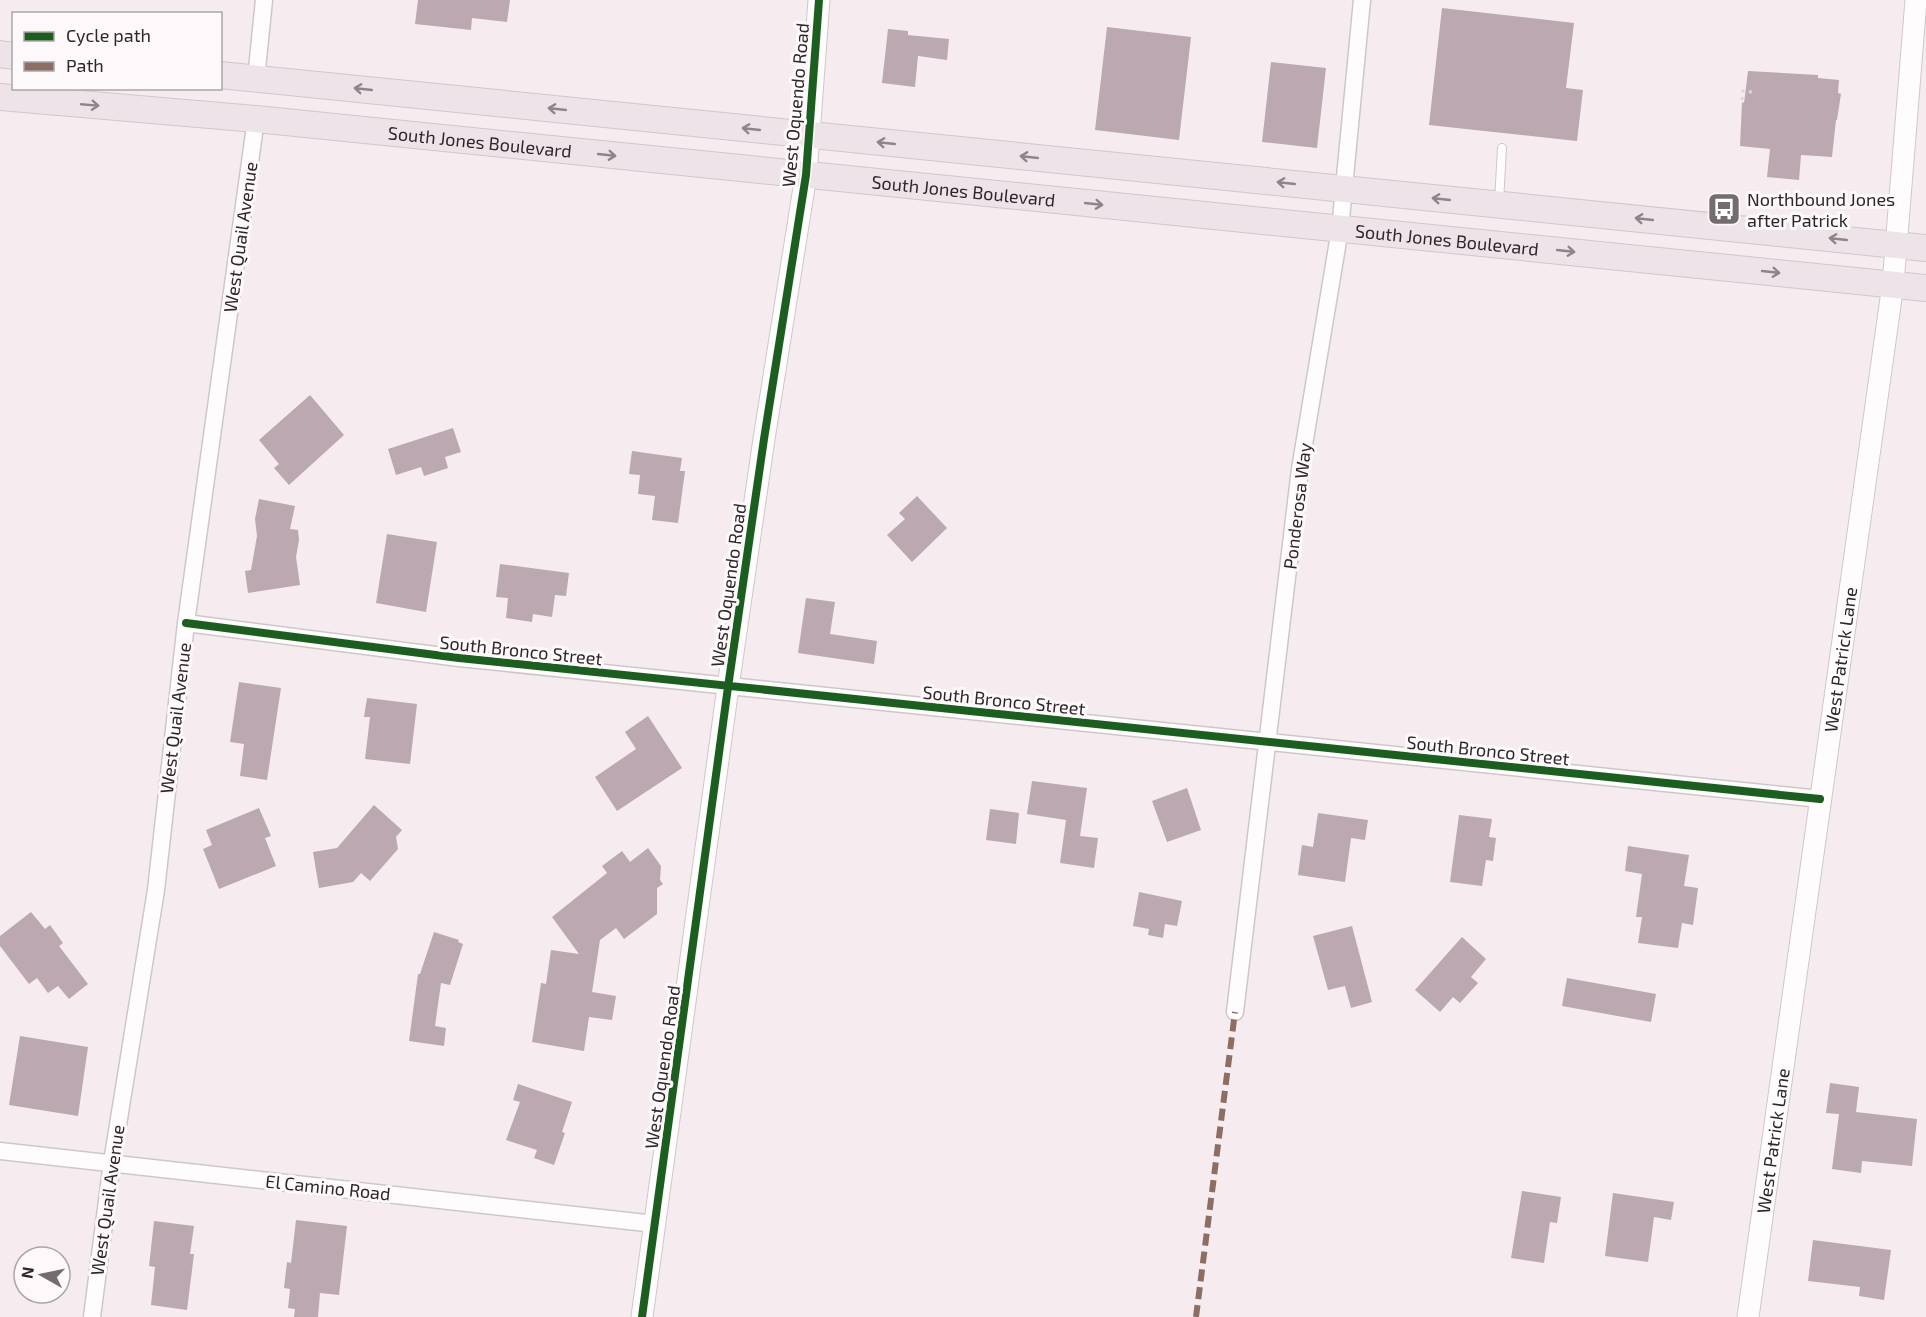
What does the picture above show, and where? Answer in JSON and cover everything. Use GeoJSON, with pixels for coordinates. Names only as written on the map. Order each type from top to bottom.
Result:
{"type":"FeatureCollection","features":[{"type":"Feature","properties":{"kind":"main road"},"geometry":{"type":"LineString","coordinates":[[222,75],[1926,248]]}},
{"type":"Feature","properties":{"kind":"main road","name":"South Jones Boulevard"},"geometry":{"type":"LineString","coordinates":[[0,97],[256,119],[1926,288]]}},
{"type":"Feature","properties":{"kind":"street"},"geometry":{"type":"LineString","coordinates":[[256,79],[264,0]]}},
{"type":"Feature","properties":{"kind":"street","name":"West Oquendo Road"},"geometry":{"type":"LineString","coordinates":[[642,1317],[728,687],[806,175],[819,0]]}},
{"type":"Feature","properties":{"kind":"street","name":"Ponderosa Way"},"geometry":{"type":"LineString","coordinates":[[1235,1012],[1300,470],[1340,228],[1362,0]]}},
{"type":"Feature","properties":{"kind":"street","name":"West Patrick Lane"},"geometry":{"type":"LineString","coordinates":[[1748,1317],[1893,284],[1916,0]]}},
{"type":"Feature","properties":{"kind":"street","name":"West Quail Avenue"},"geometry":{"type":"LineString","coordinates":[[92,1317],[111,1162],[156,890],[186,623],[256,119]]}},
{"type":"Feature","properties":{"kind":"street","name":"South Bronco Street"},"geometry":{"type":"LineString","coordinates":[[186,623],[459,658],[728,687],[1820,799]]}},
{"type":"Feature","properties":{"kind":"street","name":"El Camino Road"},"geometry":{"type":"LineString","coordinates":[[0,1150],[655,1224]]}},
{"type":"Feature","properties":{"kind":"lane"},"geometry":{"type":"LineString","coordinates":[[1499,205],[1503,148]]}},
{"type":"Feature","properties":{"kind":"path"},"geometry":{"type":"LineString","coordinates":[[1742,100],[1743,91],[1752,92]]}},
{"type":"Feature","properties":{"kind":"building"},"geometry":{"type":"Polygon","coordinates":[[[418,0],[510,0],[507,22],[472,18],[471,30],[415,24],[418,0]]]}},
{"type":"Feature","properties":{"kind":"building"},"geometry":{"type":"Polygon","coordinates":[[[1442,8],[1574,23],[1566,88],[1583,90],[1577,141],[1429,125],[1442,8]]]}},
{"type":"Feature","properties":{"kind":"building"},"geometry":{"type":"Polygon","coordinates":[[[1107,27],[1191,37],[1179,140],[1095,130],[1107,27]]]}},
{"type":"Feature","properties":{"kind":"building"},"geometry":{"type":"Polygon","coordinates":[[[888,29],[908,31],[908,35],[949,39],[947,60],[918,56],[915,87],[882,83],[888,29]]]}},
{"type":"Feature","properties":{"kind":"building"},"geometry":{"type":"Polygon","coordinates":[[[1271,62],[1326,68],[1317,148],[1262,142],[1271,62]]]}},
{"type":"Feature","properties":{"kind":"building"},"geometry":{"type":"Polygon","coordinates":[[[1748,71],[1818,75],[1818,78],[1839,80],[1838,93],[1841,94],[1832,157],[1801,155],[1799,180],[1767,177],[1770,149],[1740,146],[1742,102],[1744,103],[1748,71]]]}},
{"type":"Feature","properties":{"kind":"building"},"geometry":{"type":"Polygon","coordinates":[[[310,395],[344,435],[289,485],[274,468],[279,464],[259,440],[310,395]]]}},
{"type":"Feature","properties":{"kind":"building"},"geometry":{"type":"Polygon","coordinates":[[[453,428],[461,452],[445,457],[448,468],[424,476],[421,467],[396,475],[388,449],[453,428]]]}},
{"type":"Feature","properties":{"kind":"building"},"geometry":{"type":"Polygon","coordinates":[[[632,451],[682,458],[680,471],[685,471],[678,523],[652,520],[655,496],[638,494],[640,475],[629,474],[632,451]]]}},
{"type":"Feature","properties":{"kind":"building"},"geometry":{"type":"Polygon","coordinates":[[[917,496],[947,528],[912,562],[887,535],[905,519],[899,513],[917,496]]]}},
{"type":"Feature","properties":{"kind":"building"},"geometry":{"type":"Polygon","coordinates":[[[259,499],[295,506],[290,529],[298,530],[296,557],[300,585],[248,593],[245,571],[251,570],[257,536],[255,519],[259,499]]]}},
{"type":"Feature","properties":{"kind":"building"},"geometry":{"type":"Polygon","coordinates":[[[387,534],[437,542],[426,612],[376,603],[387,534]]]}},
{"type":"Feature","properties":{"kind":"building"},"geometry":{"type":"Polygon","coordinates":[[[500,564],[569,573],[566,596],[555,595],[552,617],[533,614],[532,622],[506,618],[508,598],[496,597],[500,564]]]}},
{"type":"Feature","properties":{"kind":"building"},"geometry":{"type":"Polygon","coordinates":[[[806,598],[835,602],[830,634],[877,641],[874,664],[798,653],[806,598]]]}},
{"type":"Feature","properties":{"kind":"building"},"geometry":{"type":"Polygon","coordinates":[[[239,682],[281,688],[267,780],[240,776],[244,744],[230,742],[239,682]]]}},
{"type":"Feature","properties":{"kind":"building"},"geometry":{"type":"Polygon","coordinates":[[[367,698],[417,704],[410,764],[365,759],[370,717],[364,717],[367,698]]]}},
{"type":"Feature","properties":{"kind":"building"},"geometry":{"type":"Polygon","coordinates":[[[648,716],[682,768],[617,811],[595,777],[636,749],[625,732],[648,716]]]}},
{"type":"Feature","properties":{"kind":"building"},"geometry":{"type":"Polygon","coordinates":[[[1032,781],[1087,788],[1080,836],[1098,838],[1094,868],[1060,863],[1066,820],[1027,814],[1032,781]]]}},
{"type":"Feature","properties":{"kind":"building"},"geometry":{"type":"Polygon","coordinates":[[[1187,788],[1201,830],[1167,842],[1152,801],[1187,788]]]}},
{"type":"Feature","properties":{"kind":"building"},"geometry":{"type":"Polygon","coordinates":[[[374,805],[402,830],[396,837],[398,849],[370,881],[361,873],[353,882],[319,888],[313,852],[337,848],[374,805]]]}},
{"type":"Feature","properties":{"kind":"building"},"geometry":{"type":"Polygon","coordinates":[[[259,808],[271,836],[265,838],[276,866],[219,889],[203,849],[212,845],[206,830],[259,808]]]}},
{"type":"Feature","properties":{"kind":"building"},"geometry":{"type":"Polygon","coordinates":[[[990,809],[1019,813],[1016,844],[986,840],[990,809]]]}},
{"type":"Feature","properties":{"kind":"building"},"geometry":{"type":"Polygon","coordinates":[[[1318,813],[1368,820],[1365,840],[1351,838],[1345,882],[1298,875],[1302,845],[1313,847],[1318,813]]]}},
{"type":"Feature","properties":{"kind":"building"},"geometry":{"type":"Polygon","coordinates":[[[1459,815],[1492,819],[1489,837],[1496,838],[1493,861],[1486,860],[1482,886],[1450,882],[1459,815]]]}},
{"type":"Feature","properties":{"kind":"building"},"geometry":{"type":"Polygon","coordinates":[[[1628,846],[1689,855],[1684,886],[1698,888],[1693,925],[1682,923],[1678,948],[1638,943],[1642,917],[1636,917],[1642,874],[1625,871],[1628,846]]]}},
{"type":"Feature","properties":{"kind":"building"},"geometry":{"type":"Polygon","coordinates":[[[648,848],[661,866],[660,880],[663,884],[657,888],[657,914],[624,939],[616,928],[600,940],[592,992],[616,996],[612,1020],[589,1017],[584,1051],[532,1042],[541,983],[546,984],[551,950],[579,954],[552,917],[607,873],[602,866],[622,851],[630,862],[648,848]]]}},
{"type":"Feature","properties":{"kind":"building"},"geometry":{"type":"Polygon","coordinates":[[[1139,892],[1182,901],[1177,926],[1165,924],[1163,938],[1148,935],[1149,929],[1133,926],[1139,892]]]}},
{"type":"Feature","properties":{"kind":"building"},"geometry":{"type":"Polygon","coordinates":[[[31,912],[45,929],[50,925],[63,943],[59,946],[88,984],[69,999],[58,986],[48,993],[37,978],[29,984],[0,946],[0,936],[31,912]]]}},
{"type":"Feature","properties":{"kind":"building"},"geometry":{"type":"Polygon","coordinates":[[[1352,926],[1372,1002],[1351,1008],[1345,986],[1328,990],[1313,936],[1352,926]]]}},
{"type":"Feature","properties":{"kind":"building"},"geometry":{"type":"Polygon","coordinates":[[[434,932],[459,940],[458,942],[463,944],[450,985],[441,983],[435,1026],[446,1028],[444,1046],[409,1041],[418,974],[420,974],[434,932]]]}},
{"type":"Feature","properties":{"kind":"building"},"geometry":{"type":"Polygon","coordinates":[[[1462,937],[1486,959],[1471,977],[1478,983],[1460,1003],[1453,997],[1440,1012],[1415,990],[1462,937]]]}},
{"type":"Feature","properties":{"kind":"building"},"geometry":{"type":"Polygon","coordinates":[[[1567,978],[1656,994],[1651,1022],[1562,1006],[1567,978]]]}},
{"type":"Feature","properties":{"kind":"building"},"geometry":{"type":"Polygon","coordinates":[[[20,1036],[88,1047],[78,1116],[9,1105],[20,1036]]]}},
{"type":"Feature","properties":{"kind":"building"},"geometry":{"type":"Polygon","coordinates":[[[1830,1083],[1859,1087],[1856,1112],[1917,1119],[1912,1166],[1862,1161],[1861,1173],[1832,1169],[1839,1114],[1826,1113],[1830,1083]]]}},
{"type":"Feature","properties":{"kind":"building"},"geometry":{"type":"Polygon","coordinates":[[[518,1084],[572,1102],[554,1165],[534,1158],[537,1150],[506,1140],[520,1102],[513,1100],[518,1084]]]}},
{"type":"Feature","properties":{"kind":"building"},"geometry":{"type":"Polygon","coordinates":[[[1522,1191],[1561,1197],[1557,1223],[1550,1222],[1544,1263],[1511,1258],[1522,1191]]]}},
{"type":"Feature","properties":{"kind":"building"},"geometry":{"type":"Polygon","coordinates":[[[1613,1193],[1674,1202],[1671,1220],[1654,1217],[1648,1262],[1605,1256],[1613,1193]]]}},
{"type":"Feature","properties":{"kind":"building"},"geometry":{"type":"Polygon","coordinates":[[[296,1220],[347,1226],[339,1295],[320,1293],[318,1317],[294,1317],[295,1309],[288,1308],[290,1289],[284,1288],[287,1262],[291,1263],[296,1220]]]}},
{"type":"Feature","properties":{"kind":"building"},"geometry":{"type":"Polygon","coordinates":[[[154,1221],[194,1226],[190,1254],[194,1254],[187,1310],[151,1305],[155,1267],[149,1266],[154,1221]]]}},
{"type":"Feature","properties":{"kind":"building"},"geometry":{"type":"Polygon","coordinates":[[[1813,1240],[1891,1250],[1884,1300],[1859,1296],[1860,1287],[1808,1281],[1813,1240]]]}},
{"type":"Feature","properties":{"kind":"marked path"},"geometry":{"type":"LineString","coordinates":[[1196,1317],[1235,1012]]}},
{"type":"Feature","properties":{"kind":"cycle path"},"geometry":{"type":"LineString","coordinates":[[642,1317],[728,687],[806,175],[819,0]]}},
{"type":"Feature","properties":{"kind":"cycle path"},"geometry":{"type":"LineString","coordinates":[[186,623],[459,658],[1820,799]]}},
{"type":"Feature","properties":{"kind":"place","name":"Northbound Jones after Patrick"},"geometry":{"type":"Point","coordinates":[1724,209]}}]}
